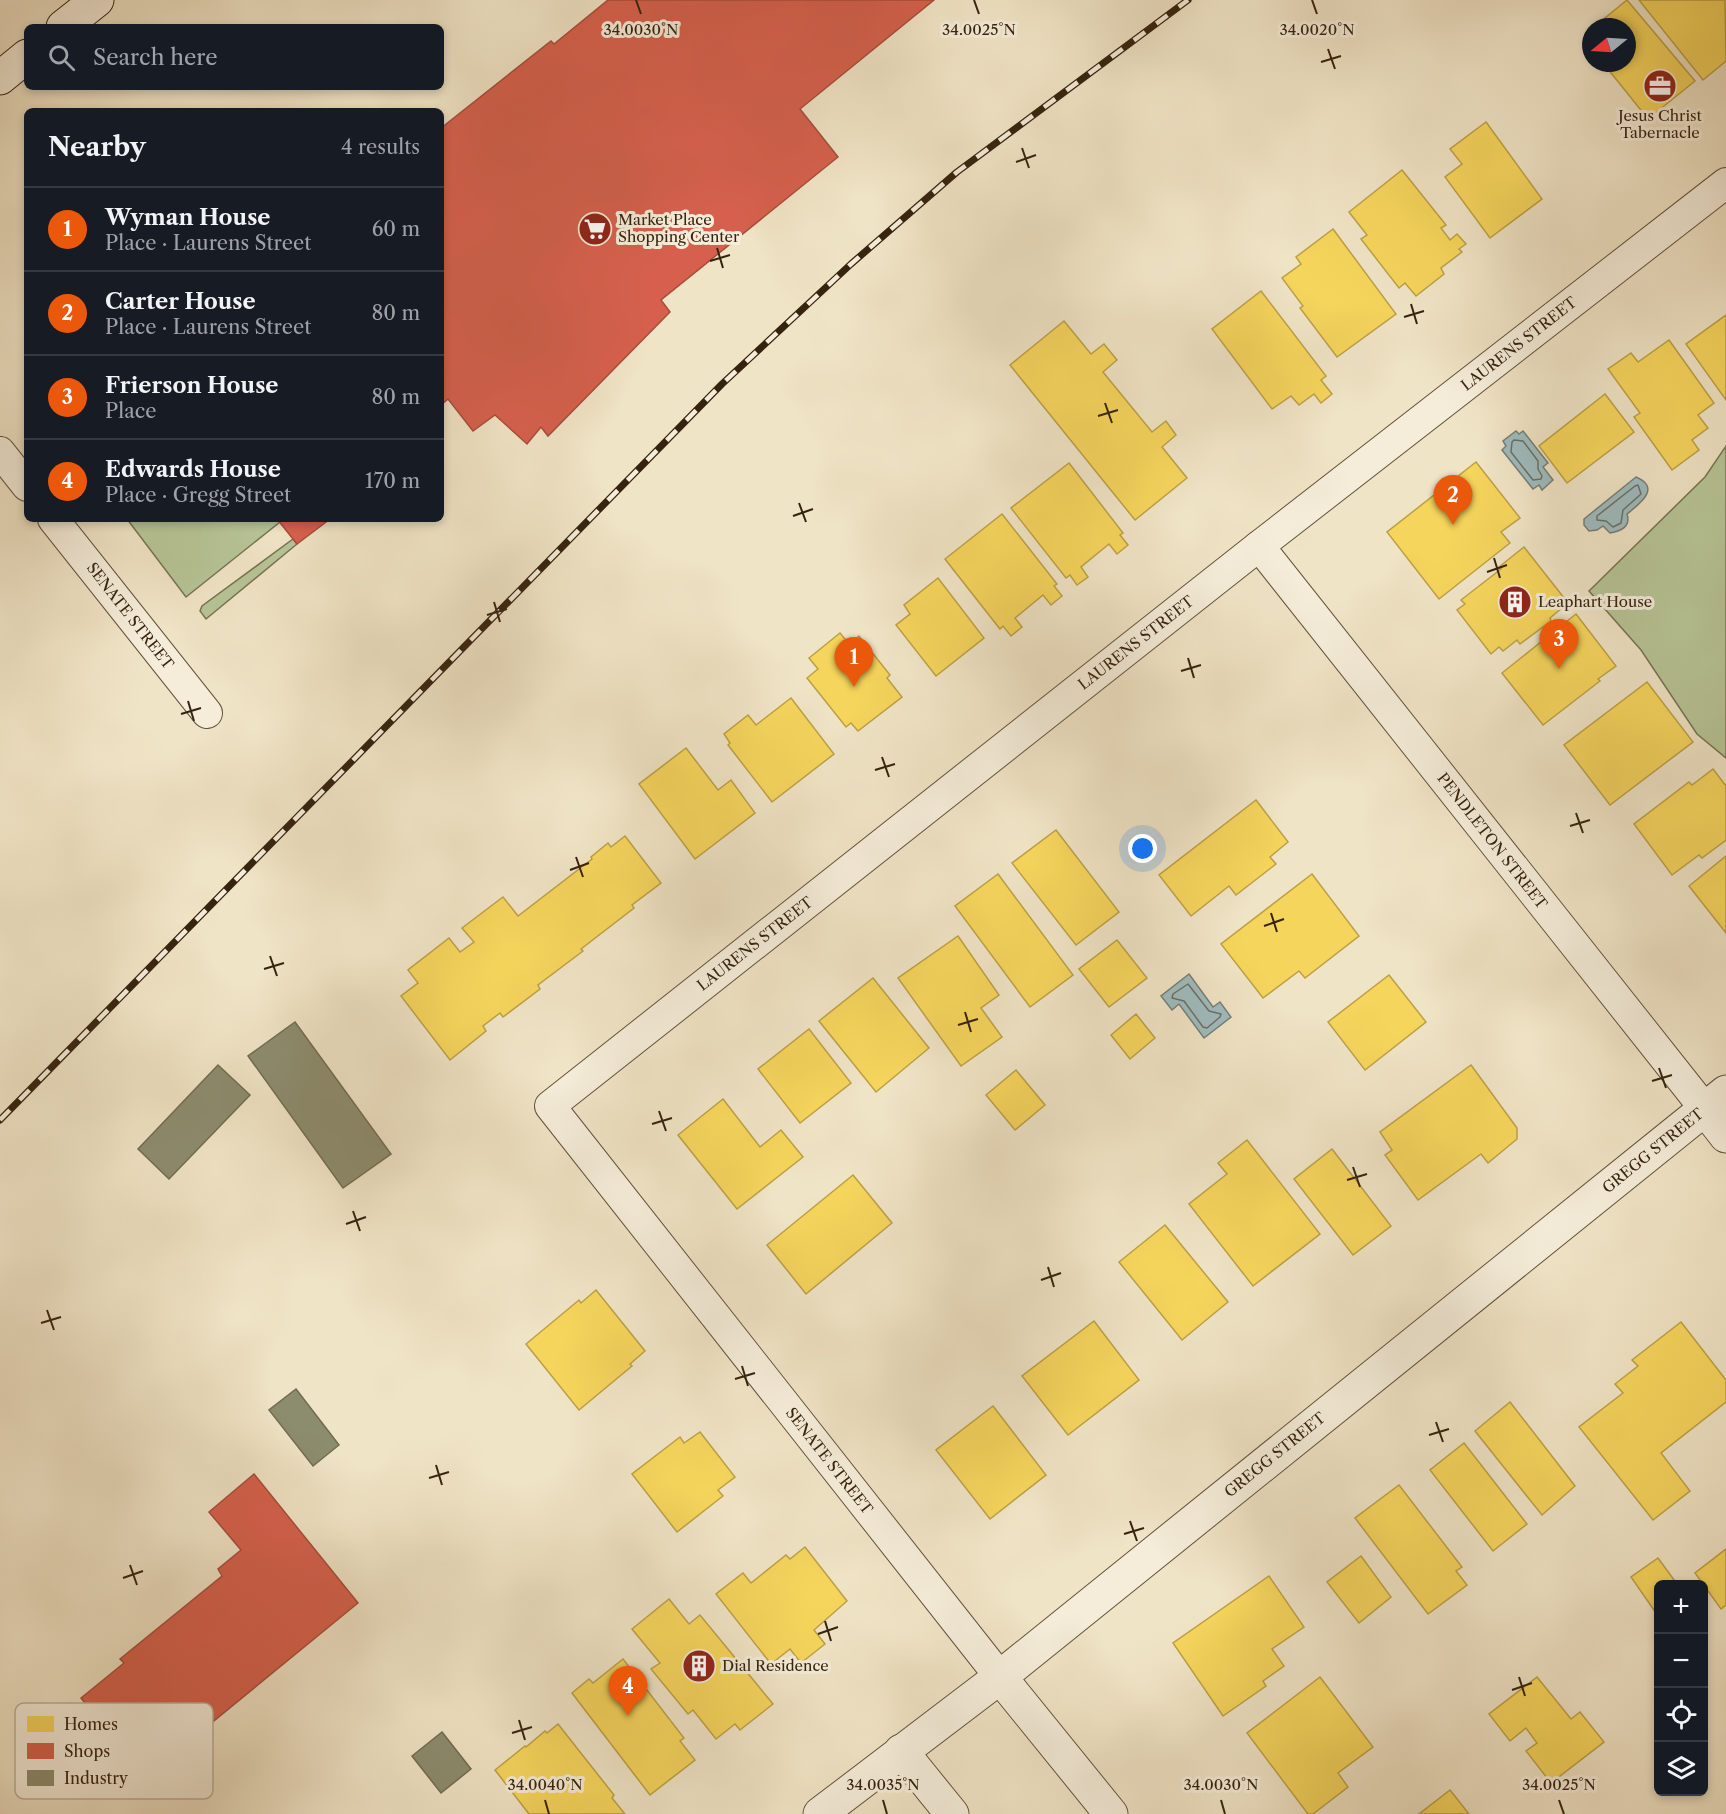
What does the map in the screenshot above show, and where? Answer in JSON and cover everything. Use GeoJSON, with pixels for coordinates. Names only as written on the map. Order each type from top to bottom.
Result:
{"type":"FeatureCollection","features":[{"type":"Feature","properties":{"kind":"street"},"geometry":{"type":"LineString","coordinates":[[67,24],[97,0]]}},
{"type":"Feature","properties":{"kind":"street"},"geometry":{"type":"LineString","coordinates":[[0,78],[24,58]]}},
{"type":"Feature","properties":{"kind":"street","name":"LAURENS STREET"},"geometry":{"type":"LineString","coordinates":[[550,1106],[1259,546],[1726,183]]}},
{"type":"Feature","properties":{"kind":"street"},"geometry":{"type":"LineString","coordinates":[[0,452],[24,482]]}},
{"type":"Feature","properties":{"kind":"street","name":"SENATE STREET"},"geometry":{"type":"LineString","coordinates":[[55,522],[207,713]]}},
{"type":"Feature","properties":{"kind":"street","name":"PENDLETON STREET"},"geometry":{"type":"LineString","coordinates":[[1259,546],[1715,1101],[1726,1136]]}},
{"type":"Feature","properties":{"kind":"street","name":"GREGG STREET"},"geometry":{"type":"LineString","coordinates":[[820,1814],[1000,1677],[1715,1101]]}},
{"type":"Feature","properties":{"kind":"street","name":"SENATE STREET"},"geometry":{"type":"LineString","coordinates":[[550,1106],[1000,1677],[1111,1814]]}},
{"type":"Feature","properties":{"kind":"street"},"geometry":{"type":"LineString","coordinates":[[901,1751],[952,1814]]}},
{"type":"Feature","properties":{"kind":"green space"},"geometry":{"type":"Polygon","coordinates":[[[1726,446],[1726,758],[1697,734],[1641,650],[1589,591],[1705,477],[1726,446]]]}},
{"type":"Feature","properties":{"kind":"green space"},"geometry":{"type":"Polygon","coordinates":[[[129,522],[280,522],[186,597],[129,522]]]}},
{"type":"Feature","properties":{"kind":"green space"},"geometry":{"type":"Polygon","coordinates":[[[293,539],[297,544],[206,619],[200,611],[202,606],[293,539]]]}},
{"type":"Feature","properties":{"kind":"water"},"geometry":{"type":"Polygon","coordinates":[[[1516,431],[1519,434],[1523,431],[1548,463],[1543,467],[1553,480],[1542,490],[1539,485],[1533,489],[1502,450],[1506,446],[1503,441],[1516,431]]]}},
{"type":"Feature","properties":{"kind":"water"},"geometry":{"type":"Polygon","coordinates":[[[1636,477],[1644,481],[1648,491],[1642,501],[1627,514],[1626,525],[1621,530],[1610,533],[1603,526],[1589,531],[1584,525],[1584,519],[1636,477]]]}},
{"type":"Feature","properties":{"kind":"water"},"geometry":{"type":"Polygon","coordinates":[[[1189,974],[1213,1007],[1220,1002],[1231,1017],[1204,1038],[1179,1004],[1172,1010],[1161,996],[1189,974]]]}},
{"type":"Feature","properties":{"kind":"building: Homes"},"geometry":{"type":"Polygon","coordinates":[[[1627,0],[1695,81],[1648,119],[1610,72],[1636,72],[1636,18],[1605,18],[1627,0]]]}},
{"type":"Feature","properties":{"kind":"building: Homes"},"geometry":{"type":"Polygon","coordinates":[[[1639,0],[1725,0],[1726,61],[1703,80],[1639,0]]]}},
{"type":"Feature","properties":{"kind":"building: Homes"},"geometry":{"type":"Polygon","coordinates":[[[1486,122],[1542,199],[1490,238],[1445,177],[1462,164],[1450,149],[1486,122]]]}},
{"type":"Feature","properties":{"kind":"building: Homes"},"geometry":{"type":"Polygon","coordinates":[[[1402,170],[1446,225],[1441,228],[1450,240],[1457,234],[1466,244],[1459,249],[1462,252],[1441,268],[1444,274],[1416,296],[1405,283],[1399,288],[1361,239],[1367,235],[1349,212],[1402,170]]]}},
{"type":"Feature","properties":{"kind":"building: Homes"},"geometry":{"type":"Polygon","coordinates":[[[1333,229],[1396,314],[1337,357],[1300,308],[1303,306],[1282,278],[1301,264],[1296,257],[1333,229]]]}},
{"type":"Feature","properties":{"kind":"building: Homes"},"geometry":{"type":"Polygon","coordinates":[[[1261,291],[1326,376],[1321,380],[1332,394],[1321,403],[1314,394],[1299,405],[1291,396],[1272,409],[1212,329],[1261,291]]]}},
{"type":"Feature","properties":{"kind":"building: Homes"},"geometry":{"type":"Polygon","coordinates":[[[1726,315],[1726,400],[1686,344],[1726,315]]]}},
{"type":"Feature","properties":{"kind":"building: Homes"},"geometry":{"type":"Polygon","coordinates":[[[1064,321],[1091,354],[1104,344],[1117,360],[1103,372],[1152,432],[1166,421],[1176,435],[1162,447],[1187,478],[1135,520],[1010,365],[1064,321]]]}},
{"type":"Feature","properties":{"kind":"building: Homes"},"geometry":{"type":"Polygon","coordinates":[[[1669,340],[1714,403],[1698,415],[1708,428],[1692,440],[1699,450],[1672,470],[1634,417],[1640,413],[1608,369],[1631,353],[1638,362],[1669,340]]]}},
{"type":"Feature","properties":{"kind":"building: Homes"},"geometry":{"type":"Polygon","coordinates":[[[1605,394],[1634,432],[1567,483],[1539,446],[1605,394]]]}},
{"type":"Feature","properties":{"kind":"building: Homes"},"geometry":{"type":"Polygon","coordinates":[[[1476,462],[1520,518],[1501,532],[1510,543],[1439,599],[1387,532],[1476,462]]]}},
{"type":"Feature","properties":{"kind":"building: Homes"},"geometry":{"type":"Polygon","coordinates":[[[1069,463],[1123,533],[1120,535],[1128,545],[1117,554],[1109,544],[1081,567],[1088,577],[1077,585],[1070,575],[1066,578],[1011,508],[1069,463]]]}},
{"type":"Feature","properties":{"kind":"building: Homes"},"geometry":{"type":"Polygon","coordinates":[[[1002,514],[1057,584],[1054,586],[1062,596],[1051,605],[1043,595],[1015,618],[1022,627],[1011,636],[1003,626],[1000,629],[945,559],[1002,514]]]}},
{"type":"Feature","properties":{"kind":"building: Homes","name":"Leaphart House"},"geometry":{"type":"Polygon","coordinates":[[[1524,547],[1568,603],[1550,618],[1551,621],[1520,644],[1517,640],[1503,651],[1499,647],[1491,654],[1457,610],[1465,604],[1461,600],[1501,569],[1499,567],[1524,547]]]}},
{"type":"Feature","properties":{"kind":"building: Homes"},"geometry":{"type":"Polygon","coordinates":[[[938,578],[984,638],[936,676],[896,625],[910,614],[904,605],[938,578]]]}},
{"type":"Feature","properties":{"kind":"building: Homes"},"geometry":{"type":"Polygon","coordinates":[[[1576,614],[1616,666],[1543,725],[1502,673],[1576,614]]]}},
{"type":"Feature","properties":{"kind":"building: Homes"},"geometry":{"type":"Polygon","coordinates":[[[840,633],[849,644],[859,636],[890,675],[887,678],[902,697],[858,731],[851,723],[846,727],[807,678],[818,669],[809,658],[840,633]]]}},
{"type":"Feature","properties":{"kind":"building: Homes"},"geometry":{"type":"Polygon","coordinates":[[[1647,682],[1693,742],[1610,805],[1564,745],[1647,682]]]}},
{"type":"Feature","properties":{"kind":"building: Homes"},"geometry":{"type":"Polygon","coordinates":[[[791,698],[834,754],[772,802],[728,745],[730,743],[724,734],[748,715],[756,725],[791,698]]]}},
{"type":"Feature","properties":{"kind":"building: Homes"},"geometry":{"type":"Polygon","coordinates":[[[686,748],[718,790],[731,780],[755,813],[695,859],[639,784],[686,748]]]}},
{"type":"Feature","properties":{"kind":"building: Homes"},"geometry":{"type":"Polygon","coordinates":[[[1713,769],[1726,786],[1726,840],[1702,858],[1699,855],[1672,875],[1634,824],[1689,782],[1692,785],[1713,769]]]}},
{"type":"Feature","properties":{"kind":"building: Homes"},"geometry":{"type":"Polygon","coordinates":[[[1256,800],[1288,842],[1270,857],[1276,864],[1236,895],[1229,886],[1191,916],[1159,875],[1256,800]]]}},
{"type":"Feature","properties":{"kind":"building: Homes"},"geometry":{"type":"Polygon","coordinates":[[[1056,830],[1119,912],[1076,945],[1012,863],[1056,830]]]}},
{"type":"Feature","properties":{"kind":"building: Homes"},"geometry":{"type":"Polygon","coordinates":[[[625,836],[661,883],[632,905],[634,908],[581,949],[583,951],[538,985],[540,989],[503,1017],[500,1013],[483,1026],[486,1031],[450,1060],[401,996],[418,983],[408,970],[449,938],[460,952],[474,942],[462,928],[503,897],[518,916],[592,859],[591,857],[608,843],[611,847],[625,836]]]}},
{"type":"Feature","properties":{"kind":"building: Homes"},"geometry":{"type":"Polygon","coordinates":[[[1726,856],[1726,933],[1689,886],[1726,856]]]}},
{"type":"Feature","properties":{"kind":"building: Homes"},"geometry":{"type":"Polygon","coordinates":[[[998,874],[1073,975],[1030,1007],[955,906],[998,874]]]}},
{"type":"Feature","properties":{"kind":"building: Homes"},"geometry":{"type":"Polygon","coordinates":[[[1312,874],[1359,936],[1305,978],[1299,971],[1263,998],[1221,944],[1312,874]]]}},
{"type":"Feature","properties":{"kind":"building: Homes"},"geometry":{"type":"Polygon","coordinates":[[[958,936],[999,995],[981,1008],[1002,1037],[961,1066],[898,978],[958,936]]]}},
{"type":"Feature","properties":{"kind":"building: Homes"},"geometry":{"type":"Polygon","coordinates":[[[1117,940],[1147,978],[1109,1007],[1079,969],[1117,940]]]}},
{"type":"Feature","properties":{"kind":"building: Homes"},"geometry":{"type":"Polygon","coordinates":[[[1389,975],[1426,1022],[1365,1070],[1328,1022],[1389,975]]]}},
{"type":"Feature","properties":{"kind":"building: Homes"},"geometry":{"type":"Polygon","coordinates":[[[873,978],[929,1048],[876,1092],[819,1021],[873,978]]]}},
{"type":"Feature","properties":{"kind":"building: Homes"},"geometry":{"type":"Polygon","coordinates":[[[1136,1014],[1155,1038],[1130,1059],[1111,1035],[1136,1014]]]}},
{"type":"Feature","properties":{"kind":"building: Homes"},"geometry":{"type":"Polygon","coordinates":[[[809,1029],[851,1083],[800,1123],[758,1069],[809,1029]]]}},
{"type":"Feature","properties":{"kind":"building: Homes"},"geometry":{"type":"Polygon","coordinates":[[[1471,1065],[1517,1128],[1517,1139],[1488,1163],[1481,1154],[1418,1200],[1385,1155],[1392,1150],[1380,1132],[1471,1065]]]}},
{"type":"Feature","properties":{"kind":"building: Homes"},"geometry":{"type":"Polygon","coordinates":[[[1016,1070],[1045,1105],[1015,1130],[986,1095],[1016,1070]]]}},
{"type":"Feature","properties":{"kind":"building: Homes"},"geometry":{"type":"Polygon","coordinates":[[[723,1099],[760,1147],[781,1130],[803,1157],[737,1209],[678,1135],[723,1099]]]}},
{"type":"Feature","properties":{"kind":"building: Homes"},"geometry":{"type":"Polygon","coordinates":[[[1247,1140],[1320,1234],[1253,1286],[1189,1204],[1227,1174],[1218,1163],[1247,1140]]]}},
{"type":"Feature","properties":{"kind":"building: Homes"},"geometry":{"type":"Polygon","coordinates":[[[1332,1149],[1391,1226],[1353,1255],[1294,1179],[1332,1149]]]}},
{"type":"Feature","properties":{"kind":"building: Homes"},"geometry":{"type":"Polygon","coordinates":[[[853,1175],[892,1223],[806,1294],[767,1245],[853,1175]]]}},
{"type":"Feature","properties":{"kind":"building: Homes"},"geometry":{"type":"Polygon","coordinates":[[[1165,1225],[1228,1302],[1182,1340],[1119,1262],[1165,1225]]]}},
{"type":"Feature","properties":{"kind":"building: Homes"},"geometry":{"type":"Polygon","coordinates":[[[596,1290],[645,1351],[630,1364],[632,1366],[579,1410],[526,1344],[579,1300],[581,1303],[596,1290]]]}},
{"type":"Feature","properties":{"kind":"building: Homes"},"geometry":{"type":"Polygon","coordinates":[[[1094,1321],[1139,1380],[1068,1435],[1022,1376],[1094,1321]]]}},
{"type":"Feature","properties":{"kind":"building: Homes"},"geometry":{"type":"Polygon","coordinates":[[[1681,1322],[1726,1380],[1726,1402],[1661,1453],[1690,1491],[1653,1520],[1579,1427],[1623,1393],[1615,1384],[1638,1366],[1632,1360],[1681,1322]]]}},
{"type":"Feature","properties":{"kind":"building: Homes"},"geometry":{"type":"Polygon","coordinates":[[[1510,1402],[1575,1486],[1542,1515],[1475,1431],[1510,1402]]]}},
{"type":"Feature","properties":{"kind":"building: Homes"},"geometry":{"type":"Polygon","coordinates":[[[993,1406],[1046,1475],[990,1519],[936,1450],[993,1406]]]}},
{"type":"Feature","properties":{"kind":"building: Homes"},"geometry":{"type":"Polygon","coordinates":[[[700,1432],[735,1477],[718,1490],[723,1496],[677,1532],[632,1474],[680,1437],[684,1443],[700,1432]]]}},
{"type":"Feature","properties":{"kind":"building: Homes"},"geometry":{"type":"Polygon","coordinates":[[[1464,1443],[1527,1524],[1493,1551],[1430,1470],[1464,1443]]]}},
{"type":"Feature","properties":{"kind":"building: Homes"},"geometry":{"type":"Polygon","coordinates":[[[1399,1485],[1462,1567],[1456,1571],[1467,1585],[1428,1614],[1355,1518],[1399,1485]]]}},
{"type":"Feature","properties":{"kind":"building: Homes"},"geometry":{"type":"Polygon","coordinates":[[[805,1547],[847,1601],[814,1630],[825,1644],[801,1663],[790,1649],[771,1664],[716,1594],[743,1573],[751,1583],[786,1555],[790,1559],[805,1547]]]}},
{"type":"Feature","properties":{"kind":"building: Homes"},"geometry":{"type":"Polygon","coordinates":[[[1726,1549],[1726,1605],[1721,1609],[1708,1591],[1708,1580],[1700,1580],[1695,1573],[1726,1549]]]}},
{"type":"Feature","properties":{"kind":"building: Homes"},"geometry":{"type":"Polygon","coordinates":[[[1361,1556],[1391,1597],[1359,1623],[1327,1582],[1361,1556]]]}},
{"type":"Feature","properties":{"kind":"building: Homes"},"geometry":{"type":"Polygon","coordinates":[[[1658,1558],[1674,1580],[1654,1580],[1654,1610],[1631,1577],[1658,1558]]]}},
{"type":"Feature","properties":{"kind":"building: Homes"},"geometry":{"type":"Polygon","coordinates":[[[1269,1576],[1304,1627],[1272,1649],[1284,1666],[1263,1681],[1266,1686],[1223,1716],[1173,1643],[1269,1576]]]}},
{"type":"Feature","properties":{"kind":"building: Homes","name":"Dial Residence"},"geometry":{"type":"Polygon","coordinates":[[[669,1599],[689,1624],[700,1615],[773,1704],[740,1730],[735,1724],[716,1739],[693,1710],[688,1714],[651,1669],[660,1663],[632,1629],[669,1599]]]}},
{"type":"Feature","properties":{"kind":"building: Homes"},"geometry":{"type":"Polygon","coordinates":[[[623,1659],[684,1738],[680,1741],[695,1760],[650,1795],[572,1693],[589,1679],[593,1683],[623,1659]]]}},
{"type":"Feature","properties":{"kind":"building: Homes"},"geometry":{"type":"Polygon","coordinates":[[[1320,1677],[1373,1747],[1338,1773],[1348,1787],[1313,1814],[1308,1814],[1247,1733],[1320,1677]]]}},
{"type":"Feature","properties":{"kind":"building: Homes"},"geometry":{"type":"Polygon","coordinates":[[[1537,1677],[1571,1719],[1580,1712],[1604,1742],[1551,1783],[1526,1751],[1537,1743],[1526,1728],[1510,1741],[1489,1714],[1537,1677]]]}},
{"type":"Feature","properties":{"kind":"building: Homes"},"geometry":{"type":"Polygon","coordinates":[[[558,1724],[614,1795],[612,1798],[625,1814],[529,1814],[495,1770],[545,1731],[547,1733],[558,1724]]]}},
{"type":"Feature","properties":{"kind":"building: Homes"},"geometry":{"type":"Polygon","coordinates":[[[1450,1790],[1469,1814],[1419,1814],[1450,1790]]]}},
{"type":"Feature","properties":{"kind":"building: Shops","name":"Market Place Shopping Center"},"geometry":{"type":"Polygon","coordinates":[[[608,0],[934,0],[800,109],[838,157],[661,300],[670,312],[548,436],[541,427],[527,444],[495,415],[473,431],[448,399],[444,402],[444,126],[551,41],[554,44],[608,0]]]}},
{"type":"Feature","properties":{"kind":"building: Shops"},"geometry":{"type":"Polygon","coordinates":[[[279,522],[326,522],[297,544],[279,522]]]}},
{"type":"Feature","properties":{"kind":"building: Shops"},"geometry":{"type":"Polygon","coordinates":[[[254,1474],[358,1603],[213,1722],[213,1703],[85,1703],[81,1698],[124,1663],[120,1659],[222,1576],[218,1569],[241,1550],[209,1512],[254,1474]]]}},
{"type":"Feature","properties":{"kind":"building: Industry"},"geometry":{"type":"Polygon","coordinates":[[[295,1022],[391,1154],[343,1188],[248,1056],[295,1022]]]}},
{"type":"Feature","properties":{"kind":"building: Industry"},"geometry":{"type":"Polygon","coordinates":[[[218,1065],[250,1095],[169,1179],[138,1149],[218,1065]]]}},
{"type":"Feature","properties":{"kind":"building: Industry"},"geometry":{"type":"Polygon","coordinates":[[[296,1389],[339,1445],[313,1466],[269,1410],[296,1389]]]}},
{"type":"Feature","properties":{"kind":"building: Industry"},"geometry":{"type":"Polygon","coordinates":[[[442,1732],[471,1769],[441,1793],[412,1756],[442,1732]]]}},
{"type":"Feature","properties":{"kind":"railway"},"geometry":{"type":"LineString","coordinates":[[0,1120],[722,384],[851,264],[957,172],[1188,0]]}},
{"type":"Feature","properties":{"kind":"place","name":"Jesus Christ Tabernacle"},"geometry":{"type":"Point","coordinates":[1660,86]}},
{"type":"Feature","properties":{"kind":"place","name":"Market Place Shopping Center"},"geometry":{"type":"Point","coordinates":[595,229]}},
{"type":"Feature","properties":{"kind":"place","name":"Carter House"},"geometry":{"type":"Point","coordinates":[1453,525]}},
{"type":"Feature","properties":{"kind":"place","name":"Leaphart House"},"geometry":{"type":"Point","coordinates":[1515,602]}},
{"type":"Feature","properties":{"kind":"place","name":"Frierson House"},"geometry":{"type":"Point","coordinates":[1559,669]}},
{"type":"Feature","properties":{"kind":"place","name":"Wyman House"},"geometry":{"type":"Point","coordinates":[854,687]}},
{"type":"Feature","properties":{"kind":"place","name":"Dial Residence"},"geometry":{"type":"Point","coordinates":[699,1666]}},
{"type":"Feature","properties":{"kind":"place","name":"Edwards House"},"geometry":{"type":"Point","coordinates":[628,1716]}}]}
